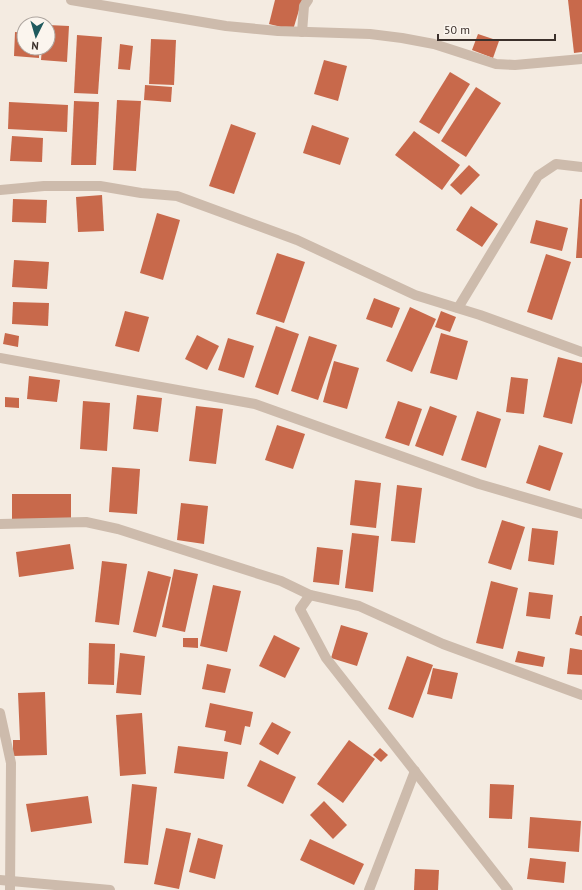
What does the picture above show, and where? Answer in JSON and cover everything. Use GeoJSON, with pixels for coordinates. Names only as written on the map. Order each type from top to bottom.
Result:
{"type":"FeatureCollection","features":[{"type":"Feature","properties":{"kind":"street"},"geometry":{"type":"LineString","coordinates":[[71,0],[226,26],[302,32],[370,34],[402,38],[434,44],[496,64],[515,65],[582,59]]}},
{"type":"Feature","properties":{"kind":"street"},"geometry":{"type":"LineString","coordinates":[[302,32],[304,6],[308,0]]}},
{"type":"Feature","properties":{"kind":"street"},"geometry":{"type":"LineString","coordinates":[[458,308],[538,176],[556,164],[582,167]]}},
{"type":"Feature","properties":{"kind":"street"},"geometry":{"type":"LineString","coordinates":[[0,190],[44,186],[100,186],[141,193],[177,196],[298,240],[415,295],[458,308],[582,352]]}},
{"type":"Feature","properties":{"kind":"street"},"geometry":{"type":"LineString","coordinates":[[0,358],[255,404],[479,484],[582,514]]}},
{"type":"Feature","properties":{"kind":"street"},"geometry":{"type":"LineString","coordinates":[[0,524],[86,522],[118,529],[281,581],[310,595],[359,606],[443,644],[582,694]]}},
{"type":"Feature","properties":{"kind":"street"},"geometry":{"type":"LineString","coordinates":[[310,595],[300,609],[326,658],[508,890]]}},
{"type":"Feature","properties":{"kind":"street"},"geometry":{"type":"LineString","coordinates":[[0,713],[11,763],[6,884],[110,890]]}},
{"type":"Feature","properties":{"kind":"street"},"geometry":{"type":"LineString","coordinates":[[369,890],[415,771]]}},
{"type":"Feature","properties":{"kind":"building"},"geometry":{"type":"Polygon","coordinates":[[[275,0],[302,0],[293,30],[269,24],[275,0]]]}},
{"type":"Feature","properties":{"kind":"building"},"geometry":{"type":"Polygon","coordinates":[[[568,0],[582,0],[582,52],[574,53],[568,0]]]}},
{"type":"Feature","properties":{"kind":"building"},"geometry":{"type":"Polygon","coordinates":[[[56,25],[69,26],[67,62],[41,60],[41,56],[56,56],[56,25]]]}},
{"type":"Feature","properties":{"kind":"building"},"geometry":{"type":"Polygon","coordinates":[[[15,32],[16,56],[39,56],[39,58],[14,56],[15,32]]]}},
{"type":"Feature","properties":{"kind":"building"},"geometry":{"type":"Polygon","coordinates":[[[478,34],[499,41],[493,58],[472,50],[478,34]]]}},
{"type":"Feature","properties":{"kind":"building"},"geometry":{"type":"Polygon","coordinates":[[[77,35],[102,37],[98,94],[74,93],[77,35]]]}},
{"type":"Feature","properties":{"kind":"building"},"geometry":{"type":"Polygon","coordinates":[[[151,39],[176,40],[174,85],[149,84],[151,39]]]}},
{"type":"Feature","properties":{"kind":"building"},"geometry":{"type":"Polygon","coordinates":[[[120,44],[133,46],[130,70],[118,69],[120,44]]]}},
{"type":"Feature","properties":{"kind":"building"},"geometry":{"type":"Polygon","coordinates":[[[324,60],[347,66],[338,101],[314,94],[324,60]]]}},
{"type":"Feature","properties":{"kind":"building"},"geometry":{"type":"Polygon","coordinates":[[[450,72],[470,84],[439,134],[419,122],[450,72]]]}},
{"type":"Feature","properties":{"kind":"building"},"geometry":{"type":"Polygon","coordinates":[[[145,85],[172,87],[171,102],[144,100],[145,85]]]}},
{"type":"Feature","properties":{"kind":"building"},"geometry":{"type":"Polygon","coordinates":[[[476,87],[501,103],[466,157],[441,141],[476,87]]]}},
{"type":"Feature","properties":{"kind":"building"},"geometry":{"type":"Polygon","coordinates":[[[117,100],[141,101],[136,171],[113,170],[117,100]]]}},
{"type":"Feature","properties":{"kind":"building"},"geometry":{"type":"Polygon","coordinates":[[[74,101],[99,102],[96,165],[71,165],[74,101]]]}},
{"type":"Feature","properties":{"kind":"building"},"geometry":{"type":"Polygon","coordinates":[[[9,102],[68,105],[67,132],[8,129],[9,102]]]}},
{"type":"Feature","properties":{"kind":"building"},"geometry":{"type":"Polygon","coordinates":[[[231,124],[256,133],[234,194],[209,186],[231,124]]]}},
{"type":"Feature","properties":{"kind":"building"},"geometry":{"type":"Polygon","coordinates":[[[312,125],[349,138],[340,165],[303,153],[312,125]]]}},
{"type":"Feature","properties":{"kind":"building"},"geometry":{"type":"Polygon","coordinates":[[[414,131],[460,165],[442,190],[395,155],[414,131]]]}},
{"type":"Feature","properties":{"kind":"building"},"geometry":{"type":"Polygon","coordinates":[[[12,136],[43,138],[42,162],[10,161],[12,136]]]}},
{"type":"Feature","properties":{"kind":"building"},"geometry":{"type":"Polygon","coordinates":[[[469,165],[480,175],[461,195],[450,185],[469,165]]]}},
{"type":"Feature","properties":{"kind":"building"},"geometry":{"type":"Polygon","coordinates":[[[102,195],[104,231],[78,232],[76,197],[102,195]]]}},
{"type":"Feature","properties":{"kind":"building"},"geometry":{"type":"Polygon","coordinates":[[[13,199],[47,200],[46,223],[12,222],[13,199]]]}},
{"type":"Feature","properties":{"kind":"building"},"geometry":{"type":"Polygon","coordinates":[[[580,199],[582,199],[582,258],[576,258],[580,199]]]}},
{"type":"Feature","properties":{"kind":"building"},"geometry":{"type":"Polygon","coordinates":[[[471,206],[498,224],[482,247],[456,230],[471,206]]]}},
{"type":"Feature","properties":{"kind":"building"},"geometry":{"type":"Polygon","coordinates":[[[157,213],[180,220],[163,280],[140,273],[157,213]]]}},
{"type":"Feature","properties":{"kind":"building"},"geometry":{"type":"Polygon","coordinates":[[[536,220],[568,228],[562,251],[530,243],[536,220]]]}},
{"type":"Feature","properties":{"kind":"building"},"geometry":{"type":"Polygon","coordinates":[[[277,253],[305,262],[284,323],[256,314],[277,253]]]}},
{"type":"Feature","properties":{"kind":"building"},"geometry":{"type":"Polygon","coordinates":[[[546,254],[571,262],[552,320],[527,312],[546,254]]]}},
{"type":"Feature","properties":{"kind":"building"},"geometry":{"type":"Polygon","coordinates":[[[14,260],[49,262],[47,289],[12,287],[14,260]]]}},
{"type":"Feature","properties":{"kind":"building"},"geometry":{"type":"Polygon","coordinates":[[[374,298],[400,308],[392,328],[366,319],[374,298]]]}},
{"type":"Feature","properties":{"kind":"building"},"geometry":{"type":"Polygon","coordinates":[[[13,302],[49,303],[48,326],[12,324],[13,302]]]}},
{"type":"Feature","properties":{"kind":"building"},"geometry":{"type":"Polygon","coordinates":[[[410,307],[436,319],[412,372],[386,361],[410,307]]]}},
{"type":"Feature","properties":{"kind":"building"},"geometry":{"type":"Polygon","coordinates":[[[125,311],[149,317],[139,352],[115,346],[125,311]]]}},
{"type":"Feature","properties":{"kind":"building"},"geometry":{"type":"Polygon","coordinates":[[[441,311],[456,317],[450,332],[435,327],[441,311]]]}},
{"type":"Feature","properties":{"kind":"building"},"geometry":{"type":"Polygon","coordinates":[[[276,326],[299,334],[278,395],[255,387],[276,326]]]}},
{"type":"Feature","properties":{"kind":"building"},"geometry":{"type":"Polygon","coordinates":[[[5,333],[19,336],[18,347],[3,344],[5,333]]]}},
{"type":"Feature","properties":{"kind":"building"},"geometry":{"type":"Polygon","coordinates":[[[441,333],[468,341],[457,380],[430,373],[441,333]]]}},
{"type":"Feature","properties":{"kind":"building"},"geometry":{"type":"Polygon","coordinates":[[[197,335],[219,346],[207,370],[185,359],[197,335]]]}},
{"type":"Feature","properties":{"kind":"building"},"geometry":{"type":"Polygon","coordinates":[[[309,336],[337,345],[318,400],[291,391],[309,336]]]}},
{"type":"Feature","properties":{"kind":"building"},"geometry":{"type":"Polygon","coordinates":[[[228,338],[254,346],[244,378],[218,370],[228,338]]]}},
{"type":"Feature","properties":{"kind":"building"},"geometry":{"type":"Polygon","coordinates":[[[558,357],[582,363],[582,382],[572,424],[543,417],[558,357]]]}},
{"type":"Feature","properties":{"kind":"building"},"geometry":{"type":"Polygon","coordinates":[[[334,361],[359,368],[347,409],[323,402],[334,361]]]}},
{"type":"Feature","properties":{"kind":"building"},"geometry":{"type":"Polygon","coordinates":[[[29,376],[60,380],[57,402],[27,399],[29,376]]]}},
{"type":"Feature","properties":{"kind":"building"},"geometry":{"type":"Polygon","coordinates":[[[511,377],[528,379],[524,414],[506,412],[511,377]]]}},
{"type":"Feature","properties":{"kind":"building"},"geometry":{"type":"Polygon","coordinates":[[[137,395],[162,398],[158,432],[133,429],[137,395]]]}},
{"type":"Feature","properties":{"kind":"building"},"geometry":{"type":"Polygon","coordinates":[[[5,397],[19,398],[19,408],[5,407],[5,397]]]}},
{"type":"Feature","properties":{"kind":"building"},"geometry":{"type":"Polygon","coordinates":[[[83,401],[110,403],[107,451],[80,449],[83,401]]]}},
{"type":"Feature","properties":{"kind":"building"},"geometry":{"type":"Polygon","coordinates":[[[398,401],[422,409],[409,446],[385,438],[398,401]]]}},
{"type":"Feature","properties":{"kind":"building"},"geometry":{"type":"Polygon","coordinates":[[[196,406],[223,409],[216,464],[189,461],[196,406]]]}},
{"type":"Feature","properties":{"kind":"building"},"geometry":{"type":"Polygon","coordinates":[[[430,406],[457,416],[443,456],[415,446],[430,406]]]}},
{"type":"Feature","properties":{"kind":"building"},"geometry":{"type":"Polygon","coordinates":[[[477,411],[501,419],[486,468],[461,460],[477,411]]]}},
{"type":"Feature","properties":{"kind":"building"},"geometry":{"type":"Polygon","coordinates":[[[277,425],[305,434],[293,469],[265,460],[277,425]]]}},
{"type":"Feature","properties":{"kind":"building"},"geometry":{"type":"Polygon","coordinates":[[[539,445],[563,453],[550,491],[526,483],[539,445]]]}},
{"type":"Feature","properties":{"kind":"building"},"geometry":{"type":"Polygon","coordinates":[[[112,467],[140,469],[137,514],[109,512],[112,467]]]}},
{"type":"Feature","properties":{"kind":"building"},"geometry":{"type":"Polygon","coordinates":[[[355,480],[381,483],[376,528],[350,525],[355,480]]]}},
{"type":"Feature","properties":{"kind":"building"},"geometry":{"type":"Polygon","coordinates":[[[397,485],[422,488],[415,543],[391,541],[397,485]]]}},
{"type":"Feature","properties":{"kind":"building"},"geometry":{"type":"Polygon","coordinates":[[[12,494],[71,494],[71,520],[12,520],[12,494]]]}},
{"type":"Feature","properties":{"kind":"building"},"geometry":{"type":"Polygon","coordinates":[[[181,503],[208,506],[204,544],[177,540],[181,503]]]}},
{"type":"Feature","properties":{"kind":"building"},"geometry":{"type":"Polygon","coordinates":[[[502,520],[525,527],[511,570],[488,563],[502,520]]]}},
{"type":"Feature","properties":{"kind":"building"},"geometry":{"type":"Polygon","coordinates":[[[532,528],[558,531],[554,565],[528,561],[532,528]]]}},
{"type":"Feature","properties":{"kind":"building"},"geometry":{"type":"Polygon","coordinates":[[[352,533],[379,536],[373,592],[345,588],[352,533]]]}},
{"type":"Feature","properties":{"kind":"building"},"geometry":{"type":"Polygon","coordinates":[[[70,544],[74,569],[19,577],[16,552],[70,544]]]}},
{"type":"Feature","properties":{"kind":"building"},"geometry":{"type":"Polygon","coordinates":[[[317,547],[343,550],[339,585],[313,582],[317,547]]]}},
{"type":"Feature","properties":{"kind":"building"},"geometry":{"type":"Polygon","coordinates":[[[102,561],[127,564],[119,625],[95,622],[102,561]]]}},
{"type":"Feature","properties":{"kind":"building"},"geometry":{"type":"Polygon","coordinates":[[[174,569],[198,574],[185,632],[162,627],[174,569]]]}},
{"type":"Feature","properties":{"kind":"building"},"geometry":{"type":"Polygon","coordinates":[[[148,571],[171,577],[156,637],[133,632],[148,571]]]}},
{"type":"Feature","properties":{"kind":"building"},"geometry":{"type":"Polygon","coordinates":[[[491,581],[518,588],[503,649],[476,643],[491,581]]]}},
{"type":"Feature","properties":{"kind":"building"},"geometry":{"type":"Polygon","coordinates":[[[213,585],[241,591],[227,652],[200,646],[213,585]]]}},
{"type":"Feature","properties":{"kind":"building"},"geometry":{"type":"Polygon","coordinates":[[[529,592],[553,595],[550,619],[526,616],[529,592]]]}},
{"type":"Feature","properties":{"kind":"building"},"geometry":{"type":"Polygon","coordinates":[[[580,616],[582,616],[582,636],[575,634],[580,616]]]}},
{"type":"Feature","properties":{"kind":"building"},"geometry":{"type":"Polygon","coordinates":[[[341,625],[368,633],[357,666],[331,658],[341,625]]]}},
{"type":"Feature","properties":{"kind":"building"},"geometry":{"type":"Polygon","coordinates":[[[274,635],[300,648],[285,678],[259,666],[274,635]]]}},
{"type":"Feature","properties":{"kind":"building"},"geometry":{"type":"Polygon","coordinates":[[[183,638],[198,638],[198,648],[183,647],[183,638]]]}},
{"type":"Feature","properties":{"kind":"building"},"geometry":{"type":"Polygon","coordinates":[[[89,643],[115,644],[114,685],[88,684],[89,643]]]}},
{"type":"Feature","properties":{"kind":"building"},"geometry":{"type":"Polygon","coordinates":[[[570,648],[582,650],[582,675],[567,674],[570,648]]]}},
{"type":"Feature","properties":{"kind":"building"},"geometry":{"type":"Polygon","coordinates":[[[518,651],[545,657],[543,667],[515,662],[518,651]]]}},
{"type":"Feature","properties":{"kind":"building"},"geometry":{"type":"Polygon","coordinates":[[[120,653],[145,656],[141,695],[116,693],[120,653]]]}},
{"type":"Feature","properties":{"kind":"building"},"geometry":{"type":"Polygon","coordinates":[[[407,656],[433,665],[413,718],[388,709],[407,656]]]}},
{"type":"Feature","properties":{"kind":"building"},"geometry":{"type":"Polygon","coordinates":[[[207,664],[231,669],[225,693],[202,689],[207,664]]]}},
{"type":"Feature","properties":{"kind":"building"},"geometry":{"type":"Polygon","coordinates":[[[433,668],[458,673],[452,699],[427,694],[433,668]]]}},
{"type":"Feature","properties":{"kind":"building"},"geometry":{"type":"Polygon","coordinates":[[[45,692],[47,755],[13,756],[13,740],[20,740],[18,693],[45,692]]]}},
{"type":"Feature","properties":{"kind":"building"},"geometry":{"type":"Polygon","coordinates":[[[210,703],[253,712],[250,727],[245,726],[241,745],[224,741],[226,731],[205,727],[210,703]]]}},
{"type":"Feature","properties":{"kind":"building"},"geometry":{"type":"Polygon","coordinates":[[[142,713],[146,774],[120,776],[116,715],[142,713]]]}},
{"type":"Feature","properties":{"kind":"building"},"geometry":{"type":"Polygon","coordinates":[[[272,722],[291,732],[278,755],[259,744],[272,722]]]}},
{"type":"Feature","properties":{"kind":"building"},"geometry":{"type":"Polygon","coordinates":[[[349,740],[375,759],[343,803],[317,784],[349,740]]]}},
{"type":"Feature","properties":{"kind":"building"},"geometry":{"type":"Polygon","coordinates":[[[178,746],[228,752],[224,779],[174,773],[178,746]]]}},
{"type":"Feature","properties":{"kind":"building"},"geometry":{"type":"Polygon","coordinates":[[[380,748],[388,755],[381,762],[373,755],[380,748]]]}},
{"type":"Feature","properties":{"kind":"building"},"geometry":{"type":"Polygon","coordinates":[[[260,760],[296,777],[283,804],[247,786],[260,760]]]}},
{"type":"Feature","properties":{"kind":"building"},"geometry":{"type":"Polygon","coordinates":[[[132,784],[157,787],[148,865],[124,863],[132,784]]]}},
{"type":"Feature","properties":{"kind":"building"},"geometry":{"type":"Polygon","coordinates":[[[490,784],[514,785],[512,819],[489,818],[490,784]]]}},
{"type":"Feature","properties":{"kind":"building"},"geometry":{"type":"Polygon","coordinates":[[[88,796],[92,823],[31,832],[26,804],[88,796]]]}},
{"type":"Feature","properties":{"kind":"building"},"geometry":{"type":"Polygon","coordinates":[[[324,801],[347,825],[333,839],[310,815],[324,801]]]}},
{"type":"Feature","properties":{"kind":"building"},"geometry":{"type":"Polygon","coordinates":[[[530,817],[581,821],[579,852],[528,848],[530,817]]]}},
{"type":"Feature","properties":{"kind":"building"},"geometry":{"type":"Polygon","coordinates":[[[166,828],[191,833],[179,889],[154,884],[166,828]]]}},
{"type":"Feature","properties":{"kind":"building"},"geometry":{"type":"Polygon","coordinates":[[[198,838],[223,845],[215,879],[189,872],[198,838]]]}},
{"type":"Feature","properties":{"kind":"building"},"geometry":{"type":"Polygon","coordinates":[[[310,839],[364,864],[354,885],[300,860],[310,839]]]}},
{"type":"Feature","properties":{"kind":"building"},"geometry":{"type":"Polygon","coordinates":[[[530,858],[566,862],[564,883],[527,879],[530,858]]]}},
{"type":"Feature","properties":{"kind":"building"},"geometry":{"type":"Polygon","coordinates":[[[415,869],[439,870],[438,890],[414,890],[415,869]]]}}]}
